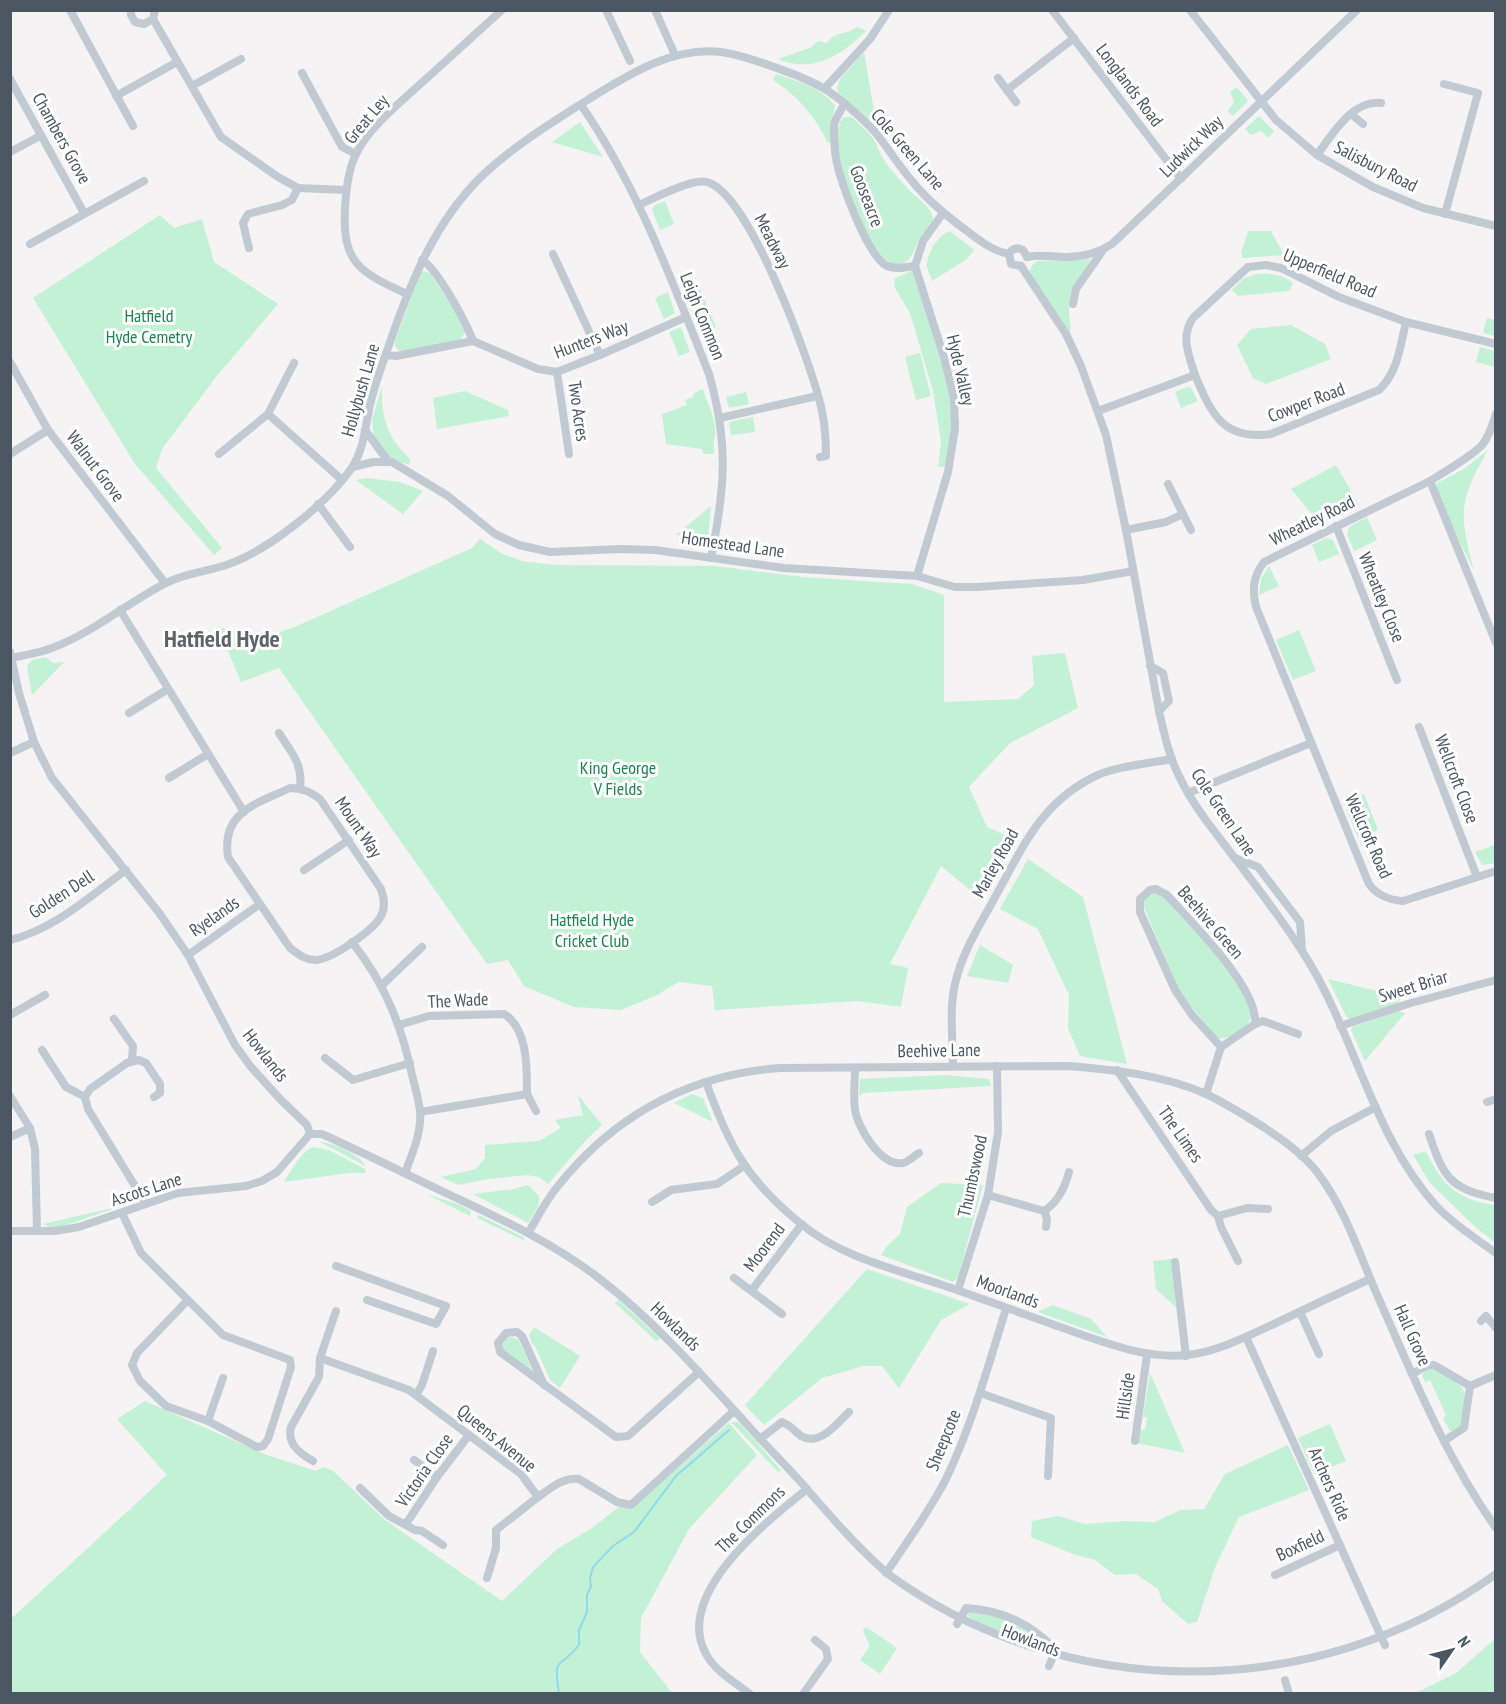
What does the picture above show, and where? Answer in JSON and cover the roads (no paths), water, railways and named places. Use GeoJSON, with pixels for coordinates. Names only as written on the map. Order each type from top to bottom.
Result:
{"type":"FeatureCollection","features":[{"type":"Feature","properties":{"kind":"street"},"geometry":{"type":"LineString","coordinates":[[70,10],[133,126]]}},
{"type":"Feature","properties":{"kind":"street"},"geometry":{"type":"LineString","coordinates":[[131,10],[132,19],[140,24],[148,23],[154,15],[177,62],[221,137],[278,177],[298,188],[346,190]]}},
{"type":"Feature","properties":{"kind":"street","name":"Great Ley"},"geometry":{"type":"LineString","coordinates":[[407,294],[376,280],[360,268],[349,253],[344,226],[346,190],[356,154],[384,117],[502,10]]}},
{"type":"Feature","properties":{"kind":"street"},"geometry":{"type":"LineString","coordinates":[[606,10],[630,61]]}},
{"type":"Feature","properties":{"kind":"street"},"geometry":{"type":"LineString","coordinates":[[655,10],[675,55]]}},
{"type":"Feature","properties":{"kind":"street"},"geometry":{"type":"LineString","coordinates":[[825,88],[870,39],[889,10]]}},
{"type":"Feature","properties":{"kind":"street","name":"Longlands Road"},"geometry":{"type":"LineString","coordinates":[[1052,10],[1181,179]]}},
{"type":"Feature","properties":{"kind":"street","name":"Salisbury Road"},"geometry":{"type":"LineString","coordinates":[[1190,10],[1260,101],[1286,130],[1317,155],[1373,187],[1423,208],[1496,226]]}},
{"type":"Feature","properties":{"kind":"street","name":"Ludwick Way"},"geometry":{"type":"LineString","coordinates":[[1027,257],[1092,254],[1112,244],[1357,10]]}},
{"type":"Feature","properties":{"kind":"street"},"geometry":{"type":"LineString","coordinates":[[1007,90],[1074,38]]}},
{"type":"Feature","properties":{"kind":"street","name":"Cole Green Lane"},"geometry":{"type":"LineString","coordinates":[[675,55],[713,51],[733,54],[825,88],[874,132],[913,183],[943,213],[998,252],[1009,254]]}},
{"type":"Feature","properties":{"kind":"street","name":"Hollybush Lane"},"geometry":{"type":"LineString","coordinates":[[11,655],[51,649],[165,583],[229,564],[257,550],[289,529],[318,504],[353,467],[366,430],[369,407],[407,294],[422,260],[444,223],[465,195],[482,175],[507,155],[580,105],[635,72],[675,55]]}},
{"type":"Feature","properties":{"kind":"street"},"geometry":{"type":"LineString","coordinates":[[192,86],[241,59]]}},
{"type":"Feature","properties":{"kind":"street"},"geometry":{"type":"LineString","coordinates":[[116,96],[177,62]]}},
{"type":"Feature","properties":{"kind":"street"},"geometry":{"type":"LineString","coordinates":[[302,72],[342,147],[356,154]]}},
{"type":"Feature","properties":{"kind":"street"},"geometry":{"type":"LineString","coordinates":[[998,78],[1016,102]]}},
{"type":"Feature","properties":{"kind":"street","name":"Chambers Grove"},"geometry":{"type":"LineString","coordinates":[[10,79],[84,213]]}},
{"type":"Feature","properties":{"kind":"street"},"geometry":{"type":"LineString","coordinates":[[1444,84],[1478,93],[1444,213]]}},
{"type":"Feature","properties":{"kind":"street"},"geometry":{"type":"LineString","coordinates":[[1317,155],[1351,114],[1373,102],[1382,103]]}},
{"type":"Feature","properties":{"kind":"street","name":"Leigh Common"},"geometry":{"type":"LineString","coordinates":[[580,105],[613,156],[639,205],[709,374],[720,418],[723,446],[723,489],[711,558]]}},
{"type":"Feature","properties":{"kind":"street","name":"Gooseacre"},"geometry":{"type":"LineString","coordinates":[[844,105],[837,116],[834,127],[836,160],[845,194],[874,253],[886,266],[899,269],[915,266]]}},
{"type":"Feature","properties":{"kind":"street"},"geometry":{"type":"LineString","coordinates":[[1351,114],[1363,124]]}},
{"type":"Feature","properties":{"kind":"street"},"geometry":{"type":"LineString","coordinates":[[10,152],[40,136]]}},
{"type":"Feature","properties":{"kind":"street","name":"Chambers Grove"},"geometry":{"type":"LineString","coordinates":[[30,244],[144,181]]}},
{"type":"Feature","properties":{"kind":"street","name":"Meadway"},"geometry":{"type":"LineString","coordinates":[[639,205],[698,182],[711,183],[722,191],[739,212],[778,288],[800,343],[817,396],[826,439],[826,456],[820,457]]}},
{"type":"Feature","properties":{"kind":"street"},"geometry":{"type":"LineString","coordinates":[[249,248],[243,224],[248,214],[292,200],[298,188]]}},
{"type":"Feature","properties":{"kind":"street"},"geometry":{"type":"LineString","coordinates":[[915,266],[923,241],[943,213]]}},
{"type":"Feature","properties":{"kind":"street"},"geometry":{"type":"LineString","coordinates":[[1021,266],[1027,257],[1023,250],[1017,248],[1009,254],[1011,264],[1021,266],[1066,334],[1098,411],[1106,435],[1133,572]]}},
{"type":"Feature","properties":{"kind":"street"},"geometry":{"type":"LineString","coordinates":[[1073,304],[1076,289],[1103,249]]}},
{"type":"Feature","properties":{"kind":"street"},"geometry":{"type":"LineString","coordinates":[[553,254],[600,355]]}},
{"type":"Feature","properties":{"kind":"street"},"geometry":{"type":"LineString","coordinates":[[386,355],[396,356],[473,341],[468,327],[446,291],[428,263],[422,260]]}},
{"type":"Feature","properties":{"kind":"street","name":"Upperfield Road"},"geometry":{"type":"LineString","coordinates":[[1195,375],[1186,346],[1185,335],[1188,325],[1248,267],[1266,265],[1281,268],[1339,297],[1406,322],[1496,344]]}},
{"type":"Feature","properties":{"kind":"street","name":"Hyde Valley"},"geometry":{"type":"LineString","coordinates":[[915,266],[944,357],[954,398],[955,428],[948,471],[917,576]]}},
{"type":"Feature","properties":{"kind":"street","name":"Hunters Way"},"geometry":{"type":"LineString","coordinates":[[473,341],[538,369],[557,372],[686,317]]}},
{"type":"Feature","properties":{"kind":"street","name":"Cowper Road"},"geometry":{"type":"LineString","coordinates":[[1195,375],[1215,417],[1228,427],[1244,435],[1272,434],[1379,390],[1389,381],[1394,370],[1406,322]]}},
{"type":"Feature","properties":{"kind":"street","name":"Walnut Grove"},"geometry":{"type":"LineString","coordinates":[[10,362],[48,430],[165,583]]}},
{"type":"Feature","properties":{"kind":"street"},"geometry":{"type":"LineString","coordinates":[[219,454],[268,414],[294,363]]}},
{"type":"Feature","properties":{"kind":"street","name":"Two Acres"},"geometry":{"type":"LineString","coordinates":[[557,372],[569,454]]}},
{"type":"Feature","properties":{"kind":"street"},"geometry":{"type":"LineString","coordinates":[[1098,411],[1195,375]]}},
{"type":"Feature","properties":{"kind":"street"},"geometry":{"type":"LineString","coordinates":[[720,418],[817,396]]}},
{"type":"Feature","properties":{"kind":"street"},"geometry":{"type":"LineString","coordinates":[[268,414],[342,480]]}},
{"type":"Feature","properties":{"kind":"street","name":"Wheatley Road"},"geometry":{"type":"LineString","coordinates":[[1311,743],[1256,607],[1253,594],[1258,569],[1264,562],[1430,481],[1482,445],[1494,424],[1496,414]]}},
{"type":"Feature","properties":{"kind":"street"},"geometry":{"type":"LineString","coordinates":[[10,454],[48,430]]}},
{"type":"Feature","properties":{"kind":"street"},"geometry":{"type":"LineString","coordinates":[[366,430],[388,461]]}},
{"type":"Feature","properties":{"kind":"street"},"geometry":{"type":"LineString","coordinates":[[353,467],[362,463],[388,461]]}},
{"type":"Feature","properties":{"kind":"street","name":"Homestead Lane"},"geometry":{"type":"LineString","coordinates":[[388,461],[399,465],[448,496],[495,534],[526,548],[550,552],[655,550],[794,569],[917,576],[955,587],[1083,580],[1133,572]]}},
{"type":"Feature","properties":{"kind":"street"},"geometry":{"type":"LineString","coordinates":[[1430,481],[1496,643]]}},
{"type":"Feature","properties":{"kind":"street"},"geometry":{"type":"LineString","coordinates":[[1168,484],[1191,530]]}},
{"type":"Feature","properties":{"kind":"street"},"geometry":{"type":"LineString","coordinates":[[318,504],[350,547]]}},
{"type":"Feature","properties":{"kind":"street"},"geometry":{"type":"LineString","coordinates":[[1126,530],[1166,522],[1183,513]]}},
{"type":"Feature","properties":{"kind":"street","name":"Wheatley Close"},"geometry":{"type":"LineString","coordinates":[[1336,526],[1397,680]]}},
{"type":"Feature","properties":{"kind":"street","name":"Cole Green Lane"},"geometry":{"type":"LineString","coordinates":[[1133,572],[1150,666],[1163,673],[1169,701],[1159,711],[1172,759],[1188,793],[1201,814],[1302,950],[1319,978],[1395,1148],[1438,1207],[1454,1223],[1496,1253]]}},
{"type":"Feature","properties":{"kind":"street"},"geometry":{"type":"LineString","coordinates":[[120,610],[244,812]]}},
{"type":"Feature","properties":{"kind":"street","name":"Howlands"},"geometry":{"type":"LineString","coordinates":[[11,655],[19,693],[34,742],[60,790],[160,914],[188,955],[235,1044],[266,1084],[307,1125],[310,1134],[322,1134],[528,1233],[600,1279],[647,1320],[699,1372],[849,1536],[886,1573],[920,1600],[977,1635]]}},
{"type":"Feature","properties":{"kind":"street"},"geometry":{"type":"LineString","coordinates":[[129,713],[168,689]]}},
{"type":"Feature","properties":{"kind":"street","name":"Wellcroft Close"},"geometry":{"type":"LineString","coordinates":[[1419,727],[1477,877]]}},
{"type":"Feature","properties":{"kind":"street"},"geometry":{"type":"LineString","coordinates":[[279,733],[300,765],[302,776],[300,788]]}},
{"type":"Feature","properties":{"kind":"street"},"geometry":{"type":"LineString","coordinates":[[10,753],[34,742]]}},
{"type":"Feature","properties":{"kind":"street"},"geometry":{"type":"LineString","coordinates":[[1188,793],[1311,743]]}},
{"type":"Feature","properties":{"kind":"street","name":"Wellcroft Road"},"geometry":{"type":"LineString","coordinates":[[1311,743],[1369,884],[1376,893],[1393,900],[1403,901],[1496,871]]}},
{"type":"Feature","properties":{"kind":"street"},"geometry":{"type":"LineString","coordinates":[[169,778],[208,754]]}},
{"type":"Feature","properties":{"kind":"street","name":"Marley Road"},"geometry":{"type":"LineString","coordinates":[[953,1066],[954,996],[961,963],[972,937],[1031,831],[1061,801],[1077,788],[1101,774],[1172,759]]}},
{"type":"Feature","properties":{"kind":"street","name":"Mount Way"},"geometry":{"type":"LineString","coordinates":[[290,788],[310,791],[320,799],[381,889],[384,901],[380,918],[352,942],[330,956],[316,960],[303,958],[290,948],[228,857],[226,843],[229,827],[244,812],[290,788]]}},
{"type":"Feature","properties":{"kind":"street"},"geometry":{"type":"LineString","coordinates":[[304,870],[348,840]]}},
{"type":"Feature","properties":{"kind":"street"},"geometry":{"type":"LineString","coordinates":[[1235,858],[1258,867],[1300,922],[1302,950]]}},
{"type":"Feature","properties":{"kind":"street","name":"Golden Dell"},"geometry":{"type":"LineString","coordinates":[[10,939],[57,920],[126,870]]}},
{"type":"Feature","properties":{"kind":"street","name":"Beehive Green"},"geometry":{"type":"LineString","coordinates":[[1221,1047],[1192,1015],[1175,990],[1140,912],[1140,899],[1150,890],[1156,889],[1167,895],[1224,958],[1248,995],[1254,1011],[1255,1024]]}},
{"type":"Feature","properties":{"kind":"street","name":"Ryelands"},"geometry":{"type":"LineString","coordinates":[[188,955],[260,904]]}},
{"type":"Feature","properties":{"kind":"street"},"geometry":{"type":"LineString","coordinates":[[352,942],[371,965],[382,985],[399,1025],[410,1063],[420,1112],[418,1137],[405,1173]]}},
{"type":"Feature","properties":{"kind":"street"},"geometry":{"type":"LineString","coordinates":[[382,985],[423,947]]}},
{"type":"Feature","properties":{"kind":"street","name":"Sweet Briar"},"geometry":{"type":"LineString","coordinates":[[1340,1026],[1496,980]]}},
{"type":"Feature","properties":{"kind":"street"},"geometry":{"type":"LineString","coordinates":[[10,1014],[45,994]]}},
{"type":"Feature","properties":{"kind":"street","name":"The Wade"},"geometry":{"type":"LineString","coordinates":[[399,1025],[429,1016],[504,1014],[512,1019],[521,1034],[527,1094],[536,1111]]}},
{"type":"Feature","properties":{"kind":"street"},"geometry":{"type":"LineString","coordinates":[[114,1019],[133,1046],[132,1061]]}},
{"type":"Feature","properties":{"kind":"street"},"geometry":{"type":"LineString","coordinates":[[1206,1094],[1221,1047],[1255,1024],[1263,1021],[1298,1034]]}},
{"type":"Feature","properties":{"kind":"street"},"geometry":{"type":"LineString","coordinates":[[42,1050],[66,1088],[85,1097]]}},
{"type":"Feature","properties":{"kind":"street"},"geometry":{"type":"LineString","coordinates":[[325,1058],[353,1080],[410,1063]]}},
{"type":"Feature","properties":{"kind":"street"},"geometry":{"type":"LineString","coordinates":[[146,1203],[88,1109],[85,1097],[90,1089],[132,1061],[139,1060],[146,1063],[160,1084],[160,1093],[154,1097]]}},
{"type":"Feature","properties":{"kind":"street","name":"Thumbswood"},"geometry":{"type":"LineString","coordinates":[[958,1290],[988,1195],[998,1132],[997,1066]]}},
{"type":"Feature","properties":{"kind":"street","name":"Beehive Lane"},"geometry":{"type":"LineString","coordinates":[[528,1233],[557,1187],[597,1142],[655,1102],[706,1082],[753,1070],[1070,1066],[1117,1070],[1175,1083],[1206,1094],[1286,1142],[1301,1156]]}},
{"type":"Feature","properties":{"kind":"street"},"geometry":{"type":"LineString","coordinates":[[855,1068],[855,1108],[858,1124],[866,1138],[880,1152],[895,1162],[903,1163],[919,1153]]}},
{"type":"Feature","properties":{"kind":"street","name":"The Limes"},"geometry":{"type":"LineString","coordinates":[[1117,1070],[1218,1216],[1238,1261]]}},
{"type":"Feature","properties":{"kind":"street","name":"Moorlands"},"geometry":{"type":"LineString","coordinates":[[706,1082],[721,1124],[744,1166],[770,1197],[820,1237],[856,1256],[1096,1340],[1147,1355],[1196,1354],[1246,1337],[1370,1279]]}},
{"type":"Feature","properties":{"kind":"street"},"geometry":{"type":"LineString","coordinates":[[420,1112],[527,1094]]}},
{"type":"Feature","properties":{"kind":"street"},"geometry":{"type":"LineString","coordinates":[[10,1096],[30,1128],[35,1149],[37,1232]]}},
{"type":"Feature","properties":{"kind":"street"},"geometry":{"type":"LineString","coordinates":[[1301,1156],[1331,1131],[1376,1107]]}},
{"type":"Feature","properties":{"kind":"street"},"geometry":{"type":"LineString","coordinates":[[10,1137],[30,1128]]}},
{"type":"Feature","properties":{"kind":"street","name":"Ascots Lane"},"geometry":{"type":"LineString","coordinates":[[10,1231],[37,1232],[79,1227],[178,1193],[246,1186],[262,1181],[277,1172],[310,1134]]}},
{"type":"Feature","properties":{"kind":"street"},"geometry":{"type":"LineString","coordinates":[[1429,1134],[1439,1165],[1452,1181],[1467,1191],[1496,1198]]}},
{"type":"Feature","properties":{"kind":"street","name":"Hall Grove"},"geometry":{"type":"LineString","coordinates":[[1301,1156],[1316,1171],[1341,1211],[1412,1374],[1444,1441],[1476,1499],[1496,1528]]}},
{"type":"Feature","properties":{"kind":"street"},"geometry":{"type":"LineString","coordinates":[[652,1202],[671,1190],[717,1184],[744,1166]]}},
{"type":"Feature","properties":{"kind":"street"},"geometry":{"type":"LineString","coordinates":[[1044,1211],[1054,1202],[1066,1183],[1069,1172]]}},
{"type":"Feature","properties":{"kind":"street"},"geometry":{"type":"LineString","coordinates":[[988,1195],[1044,1211]]}},
{"type":"Feature","properties":{"kind":"street"},"geometry":{"type":"LineString","coordinates":[[1218,1216],[1247,1208],[1268,1209]]}},
{"type":"Feature","properties":{"kind":"street"},"geometry":{"type":"LineString","coordinates":[[1044,1211],[1047,1219],[1046,1227]]}},
{"type":"Feature","properties":{"kind":"street"},"geometry":{"type":"LineString","coordinates":[[122,1213],[141,1253],[188,1300],[223,1335],[285,1357],[291,1363],[268,1439],[263,1446],[257,1447],[208,1421],[166,1406],[140,1381],[132,1365],[134,1358],[188,1300]]}},
{"type":"Feature","properties":{"kind":"street","name":"Moorend"},"geometry":{"type":"LineString","coordinates":[[752,1290],[802,1224]]}},
{"type":"Feature","properties":{"kind":"street"},"geometry":{"type":"LineString","coordinates":[[1175,1262],[1186,1356]]}},
{"type":"Feature","properties":{"kind":"street"},"geometry":{"type":"LineString","coordinates":[[336,1266],[446,1306],[436,1324],[367,1300]]}},
{"type":"Feature","properties":{"kind":"street","name":"Moorend"},"geometry":{"type":"LineString","coordinates":[[734,1278],[782,1314]]}},
{"type":"Feature","properties":{"kind":"street","name":"Sheepcote"},"geometry":{"type":"LineString","coordinates":[[886,1573],[945,1481],[980,1393],[1006,1309]]}},
{"type":"Feature","properties":{"kind":"street"},"geometry":{"type":"LineString","coordinates":[[313,1461],[296,1449],[290,1441],[289,1434],[319,1377],[321,1358],[336,1311]]}},
{"type":"Feature","properties":{"kind":"street"},"geometry":{"type":"LineString","coordinates":[[1300,1312],[1319,1354]]}},
{"type":"Feature","properties":{"kind":"street"},"geometry":{"type":"LineString","coordinates":[[1481,1321],[1486,1316],[1496,1329]]}},
{"type":"Feature","properties":{"kind":"street"},"geometry":{"type":"LineString","coordinates":[[544,1385],[522,1336],[517,1332],[506,1333],[498,1343],[500,1352],[544,1385],[616,1437],[624,1438],[699,1372]]}},
{"type":"Feature","properties":{"kind":"street","name":"Archers Ride"},"geometry":{"type":"LineString","coordinates":[[1246,1337],[1340,1545],[1389,1644],[1375,1649]]}},
{"type":"Feature","properties":{"kind":"street"},"geometry":{"type":"LineString","coordinates":[[416,1395],[422,1385],[433,1351]]}},
{"type":"Feature","properties":{"kind":"street","name":"Hillside"},"geometry":{"type":"LineString","coordinates":[[1135,1441],[1147,1355]]}},
{"type":"Feature","properties":{"kind":"street","name":"Queens Avenue"},"geometry":{"type":"LineString","coordinates":[[321,1358],[409,1390],[520,1474],[538,1497],[565,1479],[573,1478],[579,1479],[617,1502],[631,1505],[734,1411]]}},
{"type":"Feature","properties":{"kind":"street"},"geometry":{"type":"LineString","coordinates":[[1412,1374],[1428,1365],[1434,1365],[1470,1386]]}},
{"type":"Feature","properties":{"kind":"street"},"geometry":{"type":"LineString","coordinates":[[1470,1386],[1496,1375]]}},
{"type":"Feature","properties":{"kind":"street"},"geometry":{"type":"LineString","coordinates":[[208,1421],[224,1378]]}},
{"type":"Feature","properties":{"kind":"street"},"geometry":{"type":"LineString","coordinates":[[1444,1441],[1464,1428],[1470,1386]]}},
{"type":"Feature","properties":{"kind":"street"},"geometry":{"type":"LineString","coordinates":[[980,1393],[1051,1418],[1048,1476]]}},
{"type":"Feature","properties":{"kind":"street"},"geometry":{"type":"LineString","coordinates":[[760,1439],[782,1422],[791,1425],[800,1435],[809,1439],[822,1437],[849,1412]]}},
{"type":"Feature","properties":{"kind":"street","name":"Victoria Close"},"geometry":{"type":"LineString","coordinates":[[406,1524],[437,1477],[469,1435]]}},
{"type":"Feature","properties":{"kind":"street"},"geometry":{"type":"LineString","coordinates":[[414,1460],[437,1477]]}},
{"type":"Feature","properties":{"kind":"street","name":"Victoria Close"},"geometry":{"type":"LineString","coordinates":[[360,1488],[389,1516],[415,1530],[422,1531],[442,1545]]}},
{"type":"Feature","properties":{"kind":"street","name":"The Commons"},"geometry":{"type":"LineString","coordinates":[[750,1694],[720,1672],[706,1654],[699,1637],[700,1616],[709,1593],[730,1559],[807,1489]]}},
{"type":"Feature","properties":{"kind":"street"},"geometry":{"type":"LineString","coordinates":[[487,1578],[496,1548],[496,1530],[538,1497]]}},
{"type":"Feature","properties":{"kind":"street","name":"Boxfield"},"geometry":{"type":"LineString","coordinates":[[1275,1575],[1340,1545]]}},
{"type":"Feature","properties":{"kind":"street"},"geometry":{"type":"LineString","coordinates":[[1405,1636],[1446,1611],[1496,1574]]}},
{"type":"Feature","properties":{"kind":"street"},"geometry":{"type":"LineString","coordinates":[[957,1624],[966,1608],[985,1609],[1005,1615],[1029,1627],[1053,1648],[1055,1652],[1049,1666]]}},
{"type":"Feature","properties":{"kind":"street"},"geometry":{"type":"LineString","coordinates":[[803,1694],[828,1659],[826,1649],[815,1640]]}},
{"type":"Feature","properties":{"kind":"street","name":"Howlands"},"geometry":{"type":"LineString","coordinates":[[1038,1662],[1059,1668]]}},
{"type":"Feature","properties":{"kind":"street"},"geometry":{"type":"LineString","coordinates":[[1273,1682],[1295,1677]]}},
{"type":"Feature","properties":{"kind":"street"},"geometry":{"type":"LineString","coordinates":[[1285,1680],[1289,1694]]}},
{"type":"Feature","properties":{"kind":"waterway"},"geometry":{"type":"LineString","coordinates":[[559,1694],[557,1667],[579,1645],[579,1630],[587,1612],[587,1595],[591,1586],[590,1578],[593,1567],[613,1546],[634,1532],[676,1476],[729,1430]]}},
{"type":"Feature","properties":{"kind":"district","name":"Hatfield Hyde"},"geometry":{"type":"Point","coordinates":[222,638]}},
{"type":"Feature","properties":{"kind":"park label","name":"Hatfield Hyde Cemetry"},"geometry":{"type":"Point","coordinates":[149,325]}},
{"type":"Feature","properties":{"kind":"park label","name":"King George V Fields"},"geometry":{"type":"Point","coordinates":[618,777]}},
{"type":"Feature","properties":{"kind":"park label","name":"Hatfield Hyde Cricket Club"},"geometry":{"type":"Point","coordinates":[592,929]}}]}
